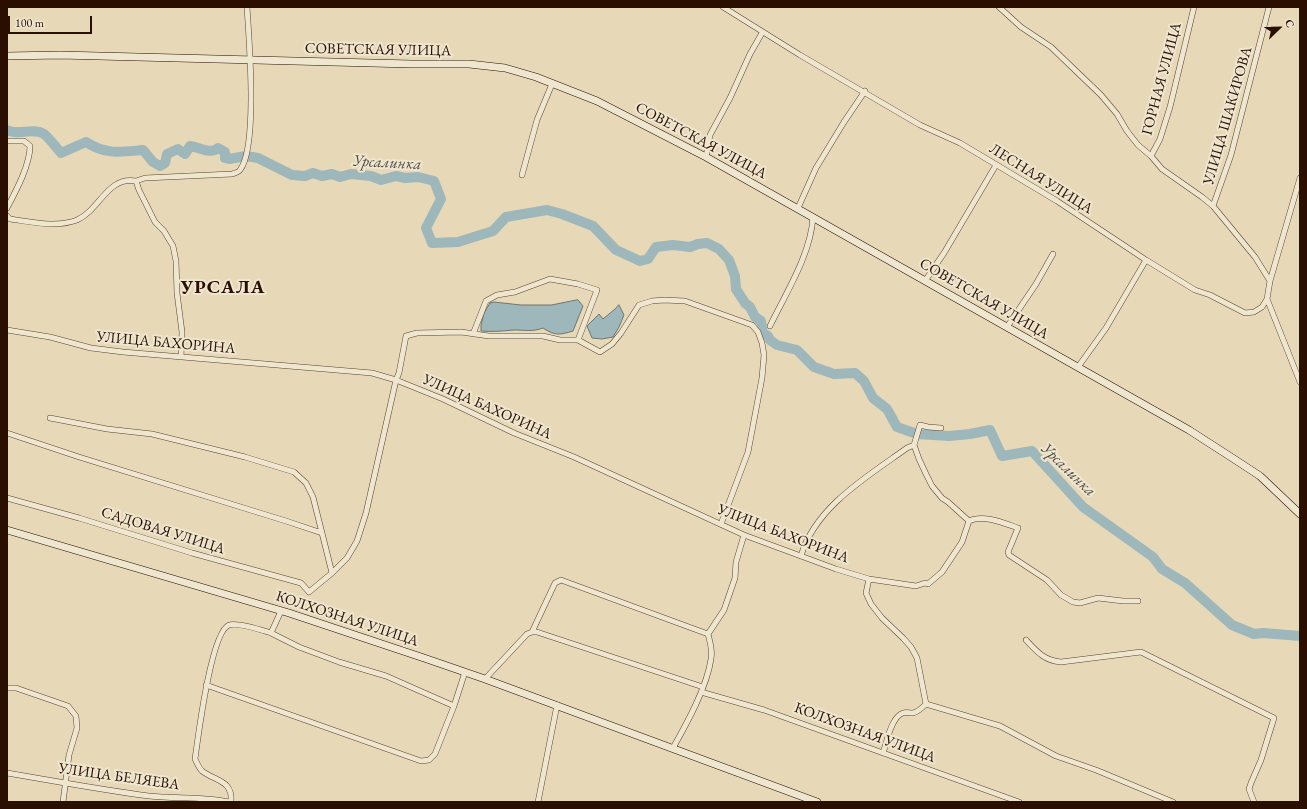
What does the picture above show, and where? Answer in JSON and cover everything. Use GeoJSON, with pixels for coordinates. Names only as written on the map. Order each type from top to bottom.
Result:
{"type":"FeatureCollection","features":[{"type":"Feature","properties":{"kind":"street"},"geometry":{"type":"LineString","coordinates":[[7,216],[10,219],[45,224],[61,224],[78,219],[88,212],[110,189],[122,181],[136,181],[145,178],[232,174],[240,171],[246,156],[249,137],[251,102],[247,7]]}},
{"type":"Feature","properties":{"kind":"street","name":"ЛЕСНАЯ УЛИЦА"},"geometry":{"type":"LineString","coordinates":[[723,7],[762,32],[865,91],[920,125],[960,143],[1057,201],[1146,260],[1195,290],[1210,294],[1245,313],[1254,312],[1262,307],[1267,300]]}},
{"type":"Feature","properties":{"kind":"street"},"geometry":{"type":"LineString","coordinates":[[998,7],[1021,27],[1052,47],[1088,82],[1117,114],[1126,131],[1162,169],[1213,206],[1255,257],[1270,281]]}},
{"type":"Feature","properties":{"kind":"street","name":"ГОРНАЯ УЛИЦА"},"geometry":{"type":"LineString","coordinates":[[1151,156],[1160,139],[1170,107],[1194,7]]}},
{"type":"Feature","properties":{"kind":"street","name":"УЛИЦА ШАКИРОВА"},"geometry":{"type":"LineString","coordinates":[[1213,206],[1231,155],[1269,7]]}},
{"type":"Feature","properties":{"kind":"street"},"geometry":{"type":"LineString","coordinates":[[706,157],[710,135],[762,32]]}},
{"type":"Feature","properties":{"kind":"street","name":"СОВЕТСКАЯ УЛИЦА"},"geometry":{"type":"LineString","coordinates":[[7,56],[60,55],[411,64],[469,64],[505,68],[552,84],[597,102],[706,157],[1189,430],[1260,476],[1300,514]]}},
{"type":"Feature","properties":{"kind":"street"},"geometry":{"type":"LineString","coordinates":[[522,175],[537,120],[552,84]]}},
{"type":"Feature","properties":{"kind":"street"},"geometry":{"type":"LineString","coordinates":[[798,208],[816,168],[865,91]]}},
{"type":"Feature","properties":{"kind":"street"},"geometry":{"type":"LineString","coordinates":[[7,141],[24,141],[30,146],[30,154],[17,191],[7,208]]}},
{"type":"Feature","properties":{"kind":"street"},"geometry":{"type":"LineString","coordinates":[[926,281],[996,165]]}},
{"type":"Feature","properties":{"kind":"street"},"geometry":{"type":"LineString","coordinates":[[1300,178],[1270,281],[1267,300],[1300,382]]}},
{"type":"Feature","properties":{"kind":"street"},"geometry":{"type":"LineString","coordinates":[[136,181],[155,222],[164,231],[173,246],[176,261],[177,293],[182,332],[181,356]]}},
{"type":"Feature","properties":{"kind":"street"},"geometry":{"type":"LineString","coordinates":[[770,326],[805,253],[812,231],[812,217]]}},
{"type":"Feature","properties":{"kind":"street"},"geometry":{"type":"LineString","coordinates":[[1007,327],[1036,284],[1053,254]]}},
{"type":"Feature","properties":{"kind":"street"},"geometry":{"type":"LineString","coordinates":[[1078,367],[1106,328],[1146,260]]}},
{"type":"Feature","properties":{"kind":"street"},"geometry":{"type":"LineString","coordinates":[[473,334],[484,306],[491,298],[497,295],[515,292],[550,279],[578,284],[597,290],[578,340]]}},
{"type":"Feature","properties":{"kind":"street"},"geometry":{"type":"LineString","coordinates":[[332,573],[347,558],[357,541],[366,513],[396,380],[399,373],[406,336],[417,333],[460,332],[488,336],[543,336],[560,340],[578,340],[600,352],[607,348],[621,333],[639,305],[652,301],[685,301],[752,325],[758,332],[762,343],[764,355],[762,378],[748,452],[721,524]]}},
{"type":"Feature","properties":{"kind":"street","name":"УЛИЦА БАХОРИНА"},"geometry":{"type":"LineString","coordinates":[[7,330],[50,337],[91,348],[123,352],[372,373],[396,380],[443,399],[514,434],[574,457],[744,535],[836,569],[869,579],[916,586],[925,583],[928,584],[942,572],[962,542],[969,521]]}},
{"type":"Feature","properties":{"kind":"street"},"geometry":{"type":"LineString","coordinates":[[50,418],[107,429],[152,434],[245,457],[294,472],[306,483],[313,497],[332,573]]}},
{"type":"Feature","properties":{"kind":"street"},"geometry":{"type":"LineString","coordinates":[[941,428],[920,425],[914,445],[934,490],[942,498],[969,521],[985,519],[997,521],[1018,528],[1008,552],[1009,555],[1047,580],[1068,600],[1080,603],[1098,598],[1138,601]]}},
{"type":"Feature","properties":{"kind":"street"},"geometry":{"type":"LineString","coordinates":[[7,433],[322,533]]}},
{"type":"Feature","properties":{"kind":"street"},"geometry":{"type":"LineString","coordinates":[[801,556],[807,539],[819,521],[849,490],[907,448],[914,445]]}},
{"type":"Feature","properties":{"kind":"street","name":"САДОВАЯ УЛИЦА"},"geometry":{"type":"LineString","coordinates":[[7,498],[79,518],[192,553],[301,582],[309,592],[332,573]]}},
{"type":"Feature","properties":{"kind":"street","name":"КОЛХОЗНАЯ УЛИЦА"},"geometry":{"type":"LineString","coordinates":[[7,530],[281,611],[465,672],[817,802]]}},
{"type":"Feature","properties":{"kind":"street"},"geometry":{"type":"LineString","coordinates":[[673,748],[702,690],[712,659],[708,634],[724,610],[735,578],[736,562],[744,535]]}},
{"type":"Feature","properties":{"kind":"street"},"geometry":{"type":"LineString","coordinates":[[869,579],[866,593],[871,604],[882,618],[907,642],[917,658],[926,704]]}},
{"type":"Feature","properties":{"kind":"street"},"geometry":{"type":"LineString","coordinates":[[485,679],[527,634],[532,632],[555,583],[561,580],[708,634]]}},
{"type":"Feature","properties":{"kind":"street"},"geometry":{"type":"LineString","coordinates":[[271,633],[281,611]]}},
{"type":"Feature","properties":{"kind":"street"},"geometry":{"type":"LineString","coordinates":[[232,801],[231,793],[228,787],[202,771],[195,760],[206,685],[213,657],[222,631],[228,625],[235,624],[271,633],[298,647],[339,662],[386,676],[454,706]]}},
{"type":"Feature","properties":{"kind":"street","name":"КОЛХОЗНАЯ УЛИЦА"},"geometry":{"type":"LineString","coordinates":[[532,632],[537,632],[702,690],[764,710],[1019,802]]}},
{"type":"Feature","properties":{"kind":"street"},"geometry":{"type":"LineString","coordinates":[[1026,640],[1043,656],[1052,661],[1061,662],[1142,652],[1274,718],[1261,760],[1249,789],[1254,802]]}},
{"type":"Feature","properties":{"kind":"street"},"geometry":{"type":"LineString","coordinates":[[206,685],[421,761],[429,760],[435,754],[454,706],[465,672]]}},
{"type":"Feature","properties":{"kind":"street"},"geometry":{"type":"LineString","coordinates":[[7,688],[16,688],[68,706],[76,716],[76,728],[69,755],[63,802]]}},
{"type":"Feature","properties":{"kind":"street"},"geometry":{"type":"LineString","coordinates":[[883,753],[897,716],[902,713],[913,713],[918,711],[926,704]]}},
{"type":"Feature","properties":{"kind":"street"},"geometry":{"type":"LineString","coordinates":[[926,704],[1000,726],[1056,756],[1096,770],[1173,802]]}},
{"type":"Feature","properties":{"kind":"street"},"geometry":{"type":"LineString","coordinates":[[538,802],[557,705]]}},
{"type":"Feature","properties":{"kind":"street","name":"УЛИЦА БЕЛЯЕВА"},"geometry":{"type":"LineString","coordinates":[[7,773],[148,796],[232,801]]}},
{"type":"Feature","properties":{"kind":"street"},"geometry":{"type":"LineString","coordinates":[[147,802],[148,796]]}},
{"type":"Feature","properties":{"kind":"water"},"geometry":{"type":"Polygon","coordinates":[[[578,300],[583,306],[573,331],[558,334],[543,328],[532,330],[481,331],[484,313],[490,303],[551,305],[578,300]]]}},
{"type":"Feature","properties":{"kind":"water"},"geometry":{"type":"Polygon","coordinates":[[[619,305],[624,315],[613,337],[602,339],[592,338],[587,326],[599,314],[603,319],[619,305]]]}},
{"type":"Feature","properties":{"kind":"waterway","name":"Урсалинка"},"geometry":{"type":"LineString","coordinates":[[7,130],[11,132],[40,132],[44,134],[61,153],[86,142],[100,149],[113,152],[143,150],[153,162],[160,166],[165,163],[167,154],[178,149],[185,154],[190,146],[208,151],[218,148],[225,152],[225,158],[229,159],[246,156],[258,158],[292,175],[305,176],[313,173],[322,176],[332,174],[340,177],[351,174],[371,176],[381,180],[396,176],[405,178],[418,177],[434,181],[441,199],[426,228],[432,243],[458,242],[493,231],[506,217],[547,210],[593,226],[616,250],[640,261],[648,259],[656,247],[673,245],[690,247],[707,243],[719,249],[729,260],[735,276],[736,289],[745,303],[750,307],[755,317],[761,321],[763,333],[768,336],[770,340],[777,345],[797,350],[814,367],[834,374],[855,373],[864,381],[873,398],[887,409],[897,427],[917,434],[949,436],[990,430],[1002,456],[1032,451],[1083,507],[1153,557],[1162,569],[1185,583],[1232,625],[1254,634],[1263,633],[1300,636]]}},
{"type":"Feature","properties":{"kind":"district","name":"УРСАЛА"},"geometry":{"type":"Point","coordinates":[223,288]}}]}
